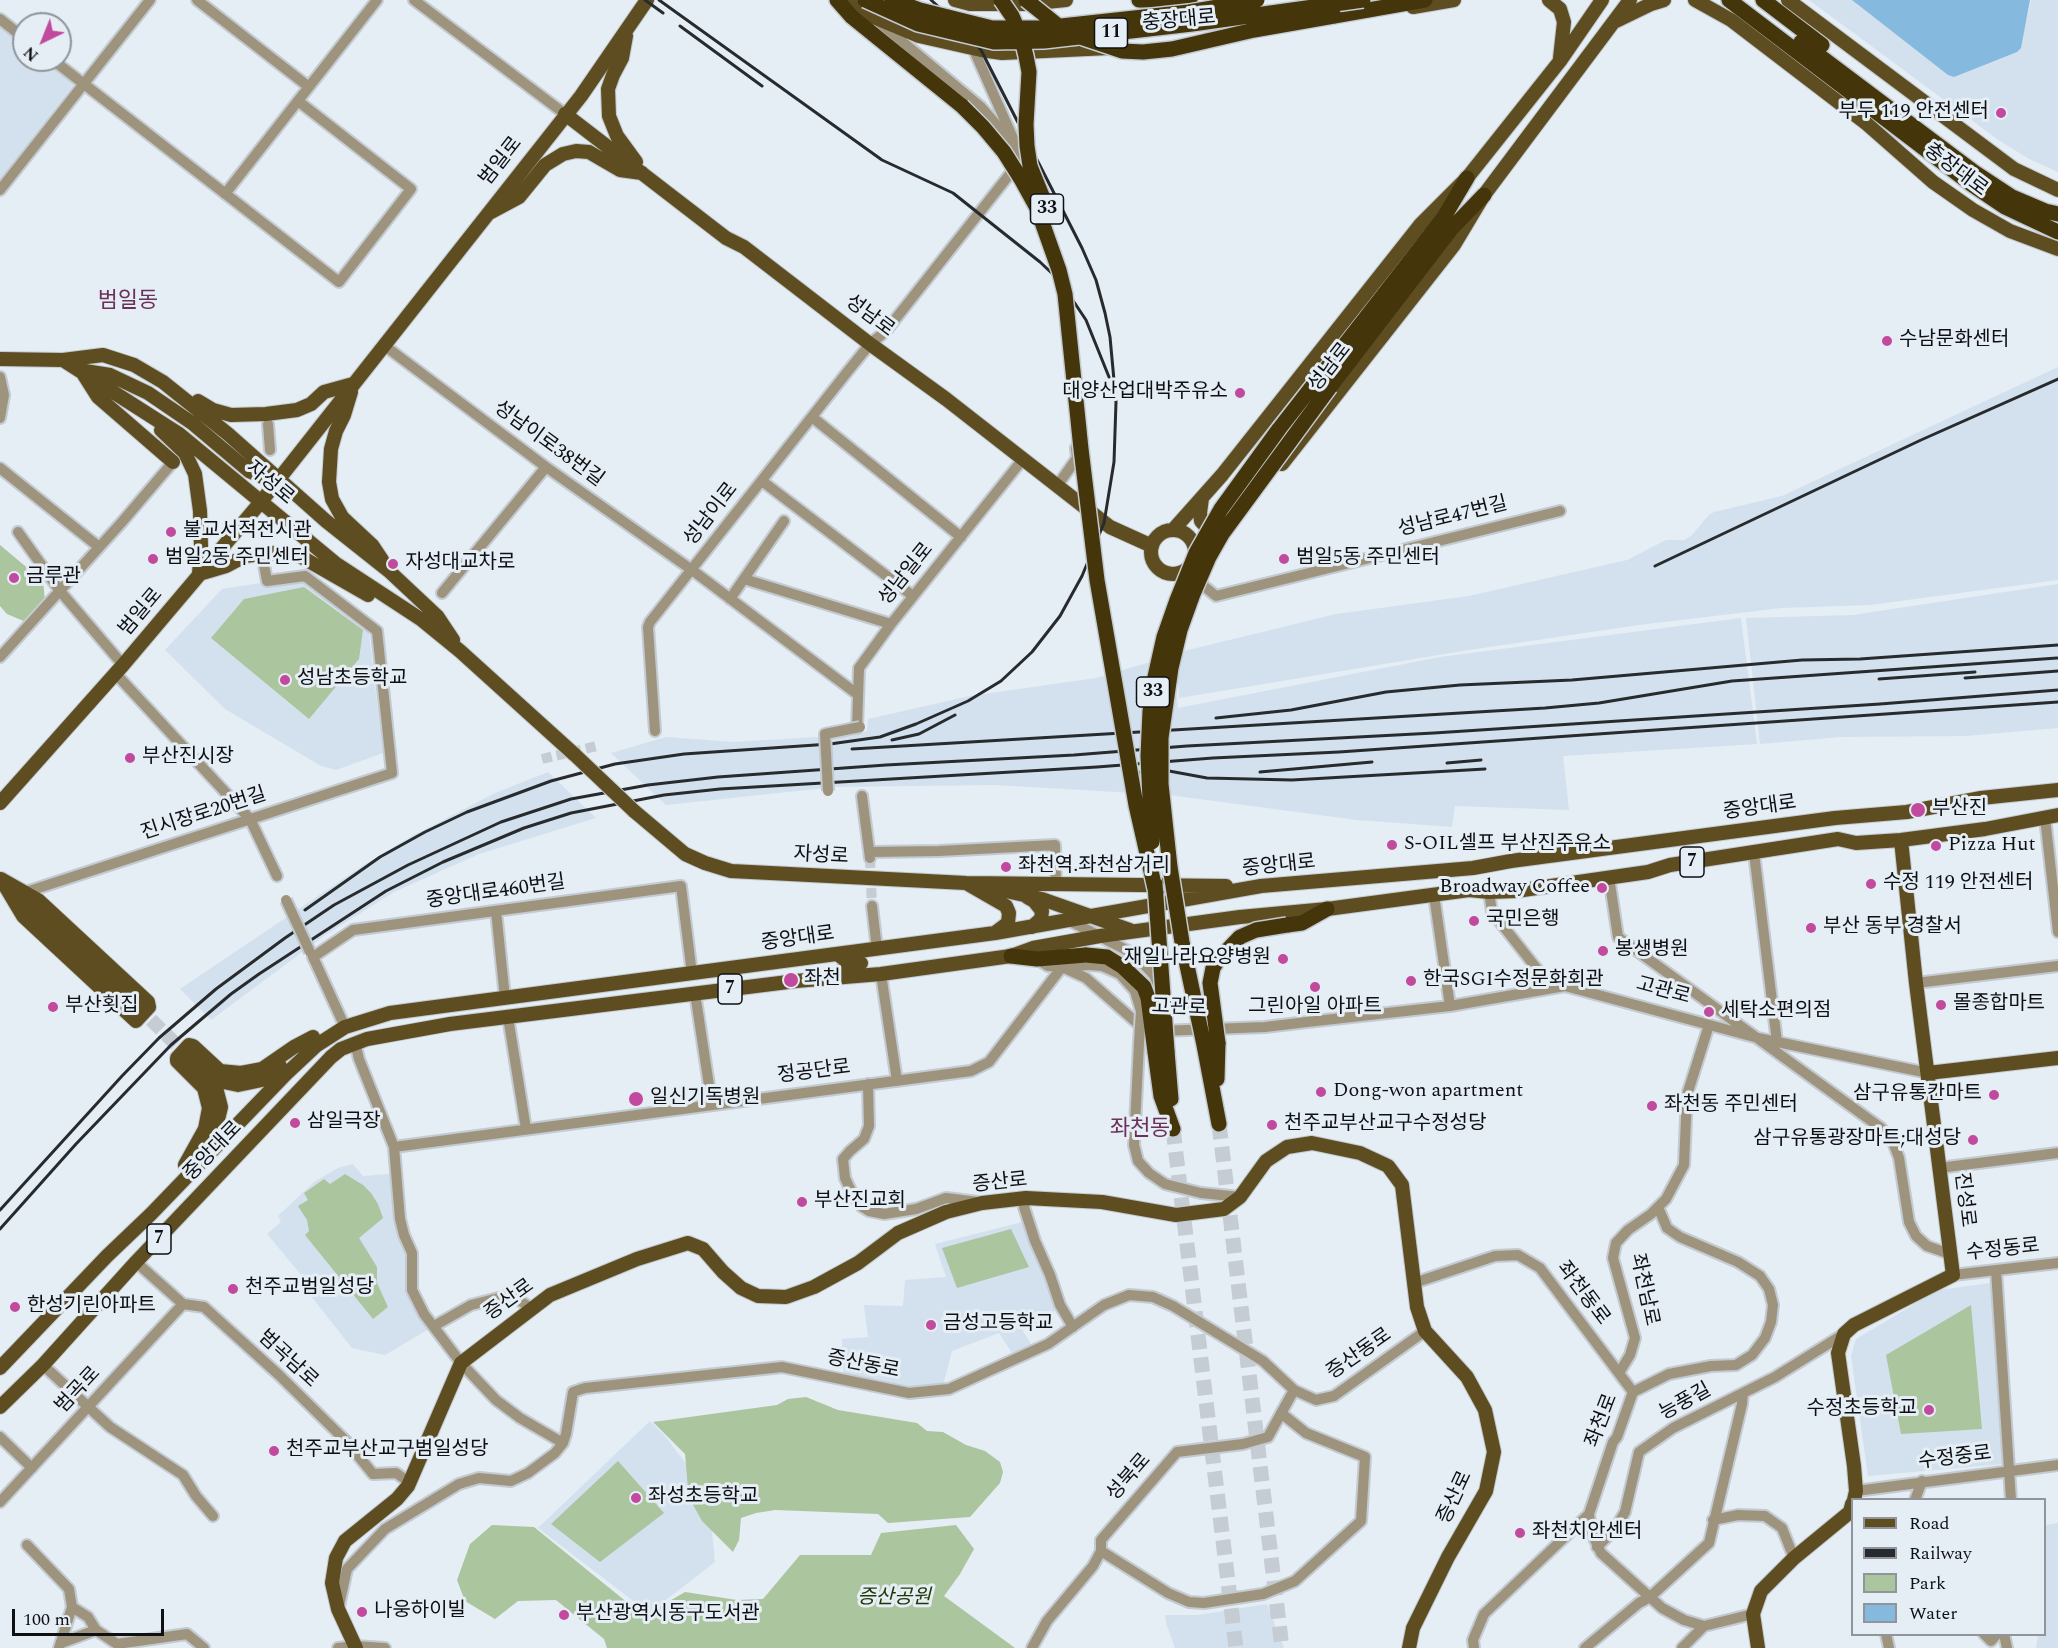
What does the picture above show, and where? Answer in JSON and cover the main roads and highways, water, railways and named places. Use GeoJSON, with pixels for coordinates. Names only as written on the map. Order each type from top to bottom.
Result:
{"type":"FeatureCollection","features":[{"type":"Feature","properties":{"kind":"highway"},"geometry":{"type":"LineString","coordinates":[[837,0],[852,17],[962,106],[997,144],[1022,179],[1037,208],[1053,249],[1065,294],[1099,591],[1136,805],[1155,893]]}},
{"type":"Feature","properties":{"kind":"highway","name":"11"},"geometry":{"type":"LineString","coordinates":[[865,0],[918,24],[994,42],[1056,40],[1363,0]]}},
{"type":"Feature","properties":{"kind":"highway","name":"11"},"geometry":{"type":"LineString","coordinates":[[892,0],[920,10],[992,28],[1043,28],[1189,12],[1257,0]]}},
{"type":"Feature","properties":{"kind":"highway","name":"33"},"geometry":{"type":"LineString","coordinates":[[1001,0],[1012,15],[1026,56],[1029,89],[1026,124],[1030,166],[1071,277],[1082,377],[1081,449]]}},
{"type":"Feature","properties":{"kind":"highway"},"geometry":{"type":"LineString","coordinates":[[1026,0],[1064,30],[1091,42],[1122,51],[1143,52],[1172,49],[1254,30],[1425,0]]}},
{"type":"Feature","properties":{"kind":"highway"},"geometry":{"type":"LineString","coordinates":[[1139,0],[1190,0]]}},
{"type":"Feature","properties":{"kind":"highway"},"geometry":{"type":"LineString","coordinates":[[1729,0],[1971,184],[2058,214]]}},
{"type":"Feature","properties":{"kind":"highway"},"geometry":{"type":"LineString","coordinates":[[1746,0],[1974,172],[2058,232]]}},
{"type":"Feature","properties":{"kind":"highway"},"geometry":{"type":"LineString","coordinates":[[1763,0],[1982,167],[2012,198],[2058,208]]}},
{"type":"Feature","properties":{"kind":"highway","name":"성남로"},"geometry":{"type":"LineString","coordinates":[[1324,383],[1444,217],[1467,178]]}},
{"type":"Feature","properties":{"kind":"highway","name":"성남로"},"geometry":{"type":"LineString","coordinates":[[1324,383],[1452,228],[1484,195]]}},
{"type":"Feature","properties":{"kind":"highway","name":"33"},"geometry":{"type":"LineString","coordinates":[[1173,1129],[1161,1051],[1148,756],[1152,699],[1164,637],[1184,581],[1208,530],[1279,429],[1324,383]]}},
{"type":"Feature","properties":{"kind":"highway","name":"33"},"geometry":{"type":"LineString","coordinates":[[1217,1118],[1211,1044],[1182,942],[1162,796],[1161,738],[1171,668],[1180,630],[1193,594],[1217,542],[1324,383]]}},
{"type":"Feature","properties":{"kind":"highway"},"geometry":{"type":"LineString","coordinates":[[1211,1044],[1210,983],[1213,968],[1218,960],[1240,937],[1256,930],[1302,923],[1327,909]]}},
{"type":"Feature","properties":{"kind":"highway"},"geometry":{"type":"LineString","coordinates":[[1011,956],[1087,960],[1107,957],[1123,966],[1144,987],[1161,1051]]}},
{"type":"Feature","properties":{"kind":"main road","name":"범일로"},"geometry":{"type":"LineString","coordinates":[[0,803],[119,669],[260,503],[590,82],[647,0]]}},
{"type":"Feature","properties":{"kind":"main road","name":"충장대로"},"geometry":{"type":"LineString","coordinates":[[842,0],[876,18],[919,36],[1002,52],[1057,51],[1250,36],[1454,0]]}},
{"type":"Feature","properties":{"kind":"main road"},"geometry":{"type":"LineString","coordinates":[[955,0],[970,4],[1026,4],[1066,0]]}},
{"type":"Feature","properties":{"kind":"main road"},"geometry":{"type":"LineString","coordinates":[[1549,0],[1560,9],[1564,21],[1560,61]]}},
{"type":"Feature","properties":{"kind":"main road","name":"성남로"},"geometry":{"type":"LineString","coordinates":[[1173,530],[1222,476],[1420,225],[1467,178],[1560,61],[1602,0]]}},
{"type":"Feature","properties":{"kind":"main road","name":"성남로"},"geometry":{"type":"LineString","coordinates":[[1195,553],[1219,536],[1258,494],[1447,255],[1484,195],[1630,0]]}},
{"type":"Feature","properties":{"kind":"main road"},"geometry":{"type":"LineString","coordinates":[[1614,22],[1664,0]]}},
{"type":"Feature","properties":{"kind":"main road","name":"충장대로"},"geometry":{"type":"LineString","coordinates":[[1695,0],[1731,20],[1867,124],[1933,182],[1973,210],[2010,231],[2058,249]]}},
{"type":"Feature","properties":{"kind":"main road","name":"충장대로"},"geometry":{"type":"LineString","coordinates":[[1788,0],[2014,169],[2058,190]]}},
{"type":"Feature","properties":{"kind":"main road"},"geometry":{"type":"LineString","coordinates":[[628,29],[622,58],[608,89],[609,116],[617,136],[644,173]]}},
{"type":"Feature","properties":{"kind":"main road","name":"성남로"},"geometry":{"type":"LineString","coordinates":[[565,114],[726,238],[744,247],[946,399],[1110,527],[1152,546]]}},
{"type":"Feature","properties":{"kind":"main road"},"geometry":{"type":"LineString","coordinates":[[485,215],[519,197],[545,165],[563,154],[576,151],[589,152],[620,170],[644,173]]}},
{"type":"Feature","properties":{"kind":"main road","name":"자성로"},"geometry":{"type":"LineString","coordinates":[[0,359],[63,360],[104,355],[134,365],[163,382],[228,434],[326,521],[389,571],[437,616],[460,651]]}},
{"type":"Feature","properties":{"kind":"main road","name":"자성로"},"geometry":{"type":"LineString","coordinates":[[63,360],[179,434],[335,563],[422,620],[460,651],[634,811],[685,854],[705,863],[731,871],[966,883],[1023,889],[1056,885],[1261,886]]}},
{"type":"Feature","properties":{"kind":"main road"},"geometry":{"type":"LineString","coordinates":[[82,370],[98,397],[173,462]]}},
{"type":"Feature","properties":{"kind":"main road","name":"자성로"},"geometry":{"type":"LineString","coordinates":[[82,370],[110,375],[148,393],[192,423],[249,471],[265,478],[279,479]]}},
{"type":"Feature","properties":{"kind":"main road"},"geometry":{"type":"LineString","coordinates":[[185,399],[196,400],[213,410],[231,415],[267,414],[297,410],[311,404],[324,392],[353,384]]}},
{"type":"Feature","properties":{"kind":"main road"},"geometry":{"type":"LineString","coordinates":[[353,384],[331,449],[329,482],[332,499],[342,517],[372,545],[389,571]]}},
{"type":"Feature","properties":{"kind":"main road"},"geometry":{"type":"LineString","coordinates":[[145,411],[185,453],[195,474],[200,511],[199,574],[226,566],[245,556],[298,555],[384,604],[422,620]]}},
{"type":"Feature","properties":{"kind":"main road"},"geometry":{"type":"LineString","coordinates":[[1202,498],[1200,513],[1202,521],[1211,532],[1219,536]]}},
{"type":"Feature","properties":{"kind":"main road"},"geometry":{"type":"LineString","coordinates":[[1173,530],[1186,534],[1191,539],[1195,553],[1190,566],[1177,573],[1163,571],[1153,561],[1152,546],[1160,534],[1173,530]]}},
{"type":"Feature","properties":{"kind":"main road","name":"중앙대로"},"geometry":{"type":"LineString","coordinates":[[0,1368],[286,1074],[344,1023],[361,1013],[390,1014],[995,933],[1261,886],[1473,868],[1523,859],[1836,818],[1907,812],[1982,798],[2058,790]]}},
{"type":"Feature","properties":{"kind":"main road","name":"중앙대로"},"geometry":{"type":"LineString","coordinates":[[0,1407],[43,1365],[136,1262],[331,1057],[341,1049],[355,1043],[410,1031],[508,1017],[796,981],[881,974],[1011,956],[1033,948],[1134,931],[1469,890],[1516,891],[1648,872],[1670,865],[1838,839],[1856,843],[1901,840],[2052,817]]}},
{"type":"Feature","properties":{"kind":"main road","name":"진성로"},"geometry":{"type":"LineString","coordinates":[[1854,1498],[1838,1353],[1844,1334],[1854,1325],[1953,1275],[1916,983],[1901,840]]}},
{"type":"Feature","properties":{"kind":"main road"},"geometry":{"type":"LineString","coordinates":[[0,879],[38,900],[148,1002],[149,1007],[136,1021],[23,916],[0,879]]}},
{"type":"Feature","properties":{"kind":"main road"},"geometry":{"type":"LineString","coordinates":[[0,879],[134,1004]]}},
{"type":"Feature","properties":{"kind":"main road"},"geometry":{"type":"LineString","coordinates":[[966,883],[1006,906],[1009,913],[1008,923],[995,933]]}},
{"type":"Feature","properties":{"kind":"main road"},"geometry":{"type":"LineString","coordinates":[[1023,889],[1042,899],[1134,931]]}},
{"type":"Feature","properties":{"kind":"main road"},"geometry":{"type":"LineString","coordinates":[[1023,889],[1042,911],[1041,919],[1032,927]]}},
{"type":"Feature","properties":{"kind":"main road"},"geometry":{"type":"LineString","coordinates":[[1042,899],[1068,920],[1068,931],[1060,943]]}},
{"type":"Feature","properties":{"kind":"main road"},"geometry":{"type":"LineString","coordinates":[[796,981],[860,966],[860,961],[832,954]]}},
{"type":"Feature","properties":{"kind":"main road"},"geometry":{"type":"LineString","coordinates":[[185,1165],[205,1129],[209,1108],[204,1088],[177,1061],[189,1045],[193,1046],[220,1071],[242,1073],[262,1069],[294,1047],[344,1023]]}},
{"type":"Feature","properties":{"kind":"main road"},"geometry":{"type":"LineString","coordinates":[[191,1059],[214,1080],[238,1085],[267,1079],[313,1037]]}},
{"type":"Feature","properties":{"kind":"main road","name":"고관로"},"geometry":{"type":"LineString","coordinates":[[1928,1073],[2058,1058]]}},
{"type":"Feature","properties":{"kind":"main road"},"geometry":{"type":"LineString","coordinates":[[151,1214],[165,1188],[214,1136],[221,1107],[214,1080]]}},
{"type":"Feature","properties":{"kind":"main road","name":"증산로"},"geometry":{"type":"LineString","coordinates":[[356,1647],[338,1609],[333,1583],[336,1558],[345,1541],[397,1499],[409,1482],[461,1363],[550,1295],[637,1259],[688,1243],[703,1249],[741,1288],[758,1296],[786,1297],[814,1287],[858,1263],[898,1233],[946,1212],[982,1203],[1026,1198],[1102,1202],[1176,1215],[1224,1209],[1240,1197],[1266,1161],[1287,1147],[1311,1143],[1360,1152],[1388,1166],[1402,1185],[1417,1307],[1425,1331],[1467,1377],[1485,1410],[1494,1452],[1486,1491],[1448,1557],[1418,1618],[1409,1648]]}},
{"type":"Feature","properties":{"kind":"main road"},"geometry":{"type":"LineString","coordinates":[[1758,1648],[1753,1614],[1761,1591],[1794,1558],[1850,1512],[1851,1508]]}},
{"type":"Feature","properties":{"kind":"water"},"geometry":{"type":"Polygon","coordinates":[[[1852,0],[2030,0],[2021,48],[2017,52],[1954,77],[1948,75],[1852,0]]]}},
{"type":"Feature","properties":{"kind":"tunnel"},"geometry":{"type":"LineString","coordinates":[[542,759],[597,746]]}},
{"type":"Feature","properties":{"kind":"tunnel"},"geometry":{"type":"LineString","coordinates":[[870,858],[872,906]]}},
{"type":"Feature","properties":{"kind":"tunnel"},"geometry":{"type":"LineString","coordinates":[[136,1005],[191,1059]]}},
{"type":"Feature","properties":{"kind":"tunnel"},"geometry":{"type":"LineString","coordinates":[[1219,1124],[1282,1648]]}},
{"type":"Feature","properties":{"kind":"tunnel"},"geometry":{"type":"LineString","coordinates":[[1173,1129],[1236,1648]]}},
{"type":"Feature","properties":{"kind":"railway"},"geometry":{"type":"LineString","coordinates":[[645,0],[663,13]]}},
{"type":"Feature","properties":{"kind":"railway"},"geometry":{"type":"LineString","coordinates":[[659,0],[882,160],[953,193],[1040,262],[1060,281],[1086,320],[1109,377]]}},
{"type":"Feature","properties":{"kind":"railway"},"geometry":{"type":"LineString","coordinates":[[305,910],[380,857],[425,832],[467,812],[551,781],[615,764],[684,754],[830,744],[880,737],[916,724],[968,701],[1001,681],[1032,652],[1060,616],[1082,576],[1104,523],[1114,462],[1116,402],[1110,337],[1105,313],[1096,280],[1082,248],[981,50],[965,31],[931,0]]}},
{"type":"Feature","properties":{"kind":"railway"},"geometry":{"type":"LineString","coordinates":[[680,26],[762,86]]}},
{"type":"Feature","properties":{"kind":"railway"},"geometry":{"type":"LineString","coordinates":[[1655,566],[1921,440],[2058,379]]}},
{"type":"Feature","properties":{"kind":"railway"},"geometry":{"type":"LineString","coordinates":[[1216,718],[1291,710],[1386,692],[1460,685],[1572,680],[1802,660],[1860,659],[2058,645]]}},
{"type":"Feature","properties":{"kind":"railway"},"geometry":{"type":"LineString","coordinates":[[852,749],[1545,708],[1599,703],[1732,681],[2057,658]]}},
{"type":"Feature","properties":{"kind":"railway"},"geometry":{"type":"LineString","coordinates":[[1965,678],[2058,671]]}},
{"type":"Feature","properties":{"kind":"railway"},"geometry":{"type":"LineString","coordinates":[[1879,679],[1975,672]]}},
{"type":"Feature","properties":{"kind":"railway"},"geometry":{"type":"LineString","coordinates":[[0,1210],[159,1038],[216,989],[285,938],[334,905],[408,865],[501,822],[571,799],[648,785],[718,777],[1187,746],[1434,733],[2058,690]]}},
{"type":"Feature","properties":{"kind":"railway"},"geometry":{"type":"LineString","coordinates":[[0,1229],[76,1144],[171,1045],[231,994],[386,891],[443,862],[524,828],[571,813],[664,795],[720,789],[1339,752],[2058,702]]}},
{"type":"Feature","properties":{"kind":"railway"},"geometry":{"type":"LineString","coordinates":[[892,740],[919,734],[955,715]]}},
{"type":"Feature","properties":{"kind":"railway"},"geometry":{"type":"LineString","coordinates":[[1447,763],[1481,760]]}},
{"type":"Feature","properties":{"kind":"railway"},"geometry":{"type":"LineString","coordinates":[[1260,772],[1372,762]]}},
{"type":"Feature","properties":{"kind":"railway"},"geometry":{"type":"LineString","coordinates":[[1129,773],[1169,771],[1207,778],[1292,780],[1485,769]]}},
{"type":"Feature","properties":{"kind":"place","name":"부두 119 안전센터"},"geometry":{"type":"Point","coordinates":[2001,113]}},
{"type":"Feature","properties":{"kind":"place","name":"수남문화센터"},"geometry":{"type":"Point","coordinates":[1887,341]}},
{"type":"Feature","properties":{"kind":"place","name":"대양산업대박주유소"},"geometry":{"type":"Point","coordinates":[1240,393]}},
{"type":"Feature","properties":{"kind":"place","name":"불교서적전시관"},"geometry":{"type":"Point","coordinates":[171,532]}},
{"type":"Feature","properties":{"kind":"place","name":"범일2동 주민센터"},"geometry":{"type":"Point","coordinates":[153,559]}},
{"type":"Feature","properties":{"kind":"place","name":"범일5동 주민센터"},"geometry":{"type":"Point","coordinates":[1284,559]}},
{"type":"Feature","properties":{"kind":"place","name":"자성대교차로"},"geometry":{"type":"Point","coordinates":[393,564]}},
{"type":"Feature","properties":{"kind":"place","name":"금루관"},"geometry":{"type":"Point","coordinates":[14,578]}},
{"type":"Feature","properties":{"kind":"place","name":"성남초등학교"},"geometry":{"type":"Point","coordinates":[285,680]}},
{"type":"Feature","properties":{"kind":"place","name":"부산진시장"},"geometry":{"type":"Point","coordinates":[130,758]}},
{"type":"Feature","properties":{"kind":"place","name":"부산진"},"geometry":{"type":"Point","coordinates":[1918,810]}},
{"type":"Feature","properties":{"kind":"place","name":"S-OIL셀프 부산진주유소"},"geometry":{"type":"Point","coordinates":[1392,845]}},
{"type":"Feature","properties":{"kind":"place","name":"Pizza Hut"},"geometry":{"type":"Point","coordinates":[1936,846]}},
{"type":"Feature","properties":{"kind":"place","name":"좌천역.좌천삼거리"},"geometry":{"type":"Point","coordinates":[1006,867]}},
{"type":"Feature","properties":{"kind":"place","name":"수정 119 안전센터"},"geometry":{"type":"Point","coordinates":[1871,884]}},
{"type":"Feature","properties":{"kind":"place","name":"Broadway Coffee"},"geometry":{"type":"Point","coordinates":[1602,888]}},
{"type":"Feature","properties":{"kind":"place","name":"국민은행"},"geometry":{"type":"Point","coordinates":[1474,921]}},
{"type":"Feature","properties":{"kind":"place","name":"부산 동부 경찰서"},"geometry":{"type":"Point","coordinates":[1811,928]}},
{"type":"Feature","properties":{"kind":"place","name":"봉생병원"},"geometry":{"type":"Point","coordinates":[1603,951]}},
{"type":"Feature","properties":{"kind":"place","name":"재일나라요양병원"},"geometry":{"type":"Point","coordinates":[1283,959]}},
{"type":"Feature","properties":{"kind":"place","name":"좌천"},"geometry":{"type":"Point","coordinates":[791,980]}},
{"type":"Feature","properties":{"kind":"place","name":"한국SGI수정문화회관"},"geometry":{"type":"Point","coordinates":[1411,981]}},
{"type":"Feature","properties":{"kind":"place","name":"그린아일 아파트"},"geometry":{"type":"Point","coordinates":[1315,987]}},
{"type":"Feature","properties":{"kind":"place","name":"몰종합마트"},"geometry":{"type":"Point","coordinates":[1941,1005]}},
{"type":"Feature","properties":{"kind":"place","name":"부산횟집"},"geometry":{"type":"Point","coordinates":[53,1007]}},
{"type":"Feature","properties":{"kind":"place","name":"세탁소편의점"},"geometry":{"type":"Point","coordinates":[1709,1012]}},
{"type":"Feature","properties":{"kind":"place","name":"Dong-won apartment"},"geometry":{"type":"Point","coordinates":[1321,1092]}},
{"type":"Feature","properties":{"kind":"place","name":"삼구유통칸마트"},"geometry":{"type":"Point","coordinates":[1994,1095]}},
{"type":"Feature","properties":{"kind":"place","name":"일신기독병원"},"geometry":{"type":"Point","coordinates":[636,1099]}},
{"type":"Feature","properties":{"kind":"place","name":"좌천동 주민센터"},"geometry":{"type":"Point","coordinates":[1652,1106]}},
{"type":"Feature","properties":{"kind":"place","name":"삼일극장"},"geometry":{"type":"Point","coordinates":[295,1123]}},
{"type":"Feature","properties":{"kind":"place","name":"천주교부산교구수정성당"},"geometry":{"type":"Point","coordinates":[1272,1125]}},
{"type":"Feature","properties":{"kind":"place","name":"삼구유통광장마트;대성당"},"geometry":{"type":"Point","coordinates":[1973,1140]}},
{"type":"Feature","properties":{"kind":"place","name":"부산진교회"},"geometry":{"type":"Point","coordinates":[802,1202]}},
{"type":"Feature","properties":{"kind":"place","name":"천주교범일성당"},"geometry":{"type":"Point","coordinates":[233,1289]}},
{"type":"Feature","properties":{"kind":"place","name":"한성기린아파트"},"geometry":{"type":"Point","coordinates":[15,1307]}},
{"type":"Feature","properties":{"kind":"place","name":"금성고등학교"},"geometry":{"type":"Point","coordinates":[931,1325]}},
{"type":"Feature","properties":{"kind":"place","name":"수정초등학교"},"geometry":{"type":"Point","coordinates":[1929,1410]}},
{"type":"Feature","properties":{"kind":"place","name":"천주교부산교구범일성당"},"geometry":{"type":"Point","coordinates":[274,1451]}},
{"type":"Feature","properties":{"kind":"place","name":"좌성초등학교"},"geometry":{"type":"Point","coordinates":[636,1498]}},
{"type":"Feature","properties":{"kind":"place","name":"좌천치안센터"},"geometry":{"type":"Point","coordinates":[1520,1533]}},
{"type":"Feature","properties":{"kind":"place","name":"나웅하이빌"},"geometry":{"type":"Point","coordinates":[362,1612]}},
{"type":"Feature","properties":{"kind":"place","name":"부산광역시동구도서관"},"geometry":{"type":"Point","coordinates":[564,1615]}},
{"type":"Feature","properties":{"kind":"district","name":"범일동"},"geometry":{"type":"Point","coordinates":[128,303]}},
{"type":"Feature","properties":{"kind":"district","name":"좌천동"},"geometry":{"type":"Point","coordinates":[1140,1131]}},
{"type":"Feature","properties":{"kind":"park label","name":"증산공원"},"geometry":{"type":"Point","coordinates":[894,1599]}}]}
